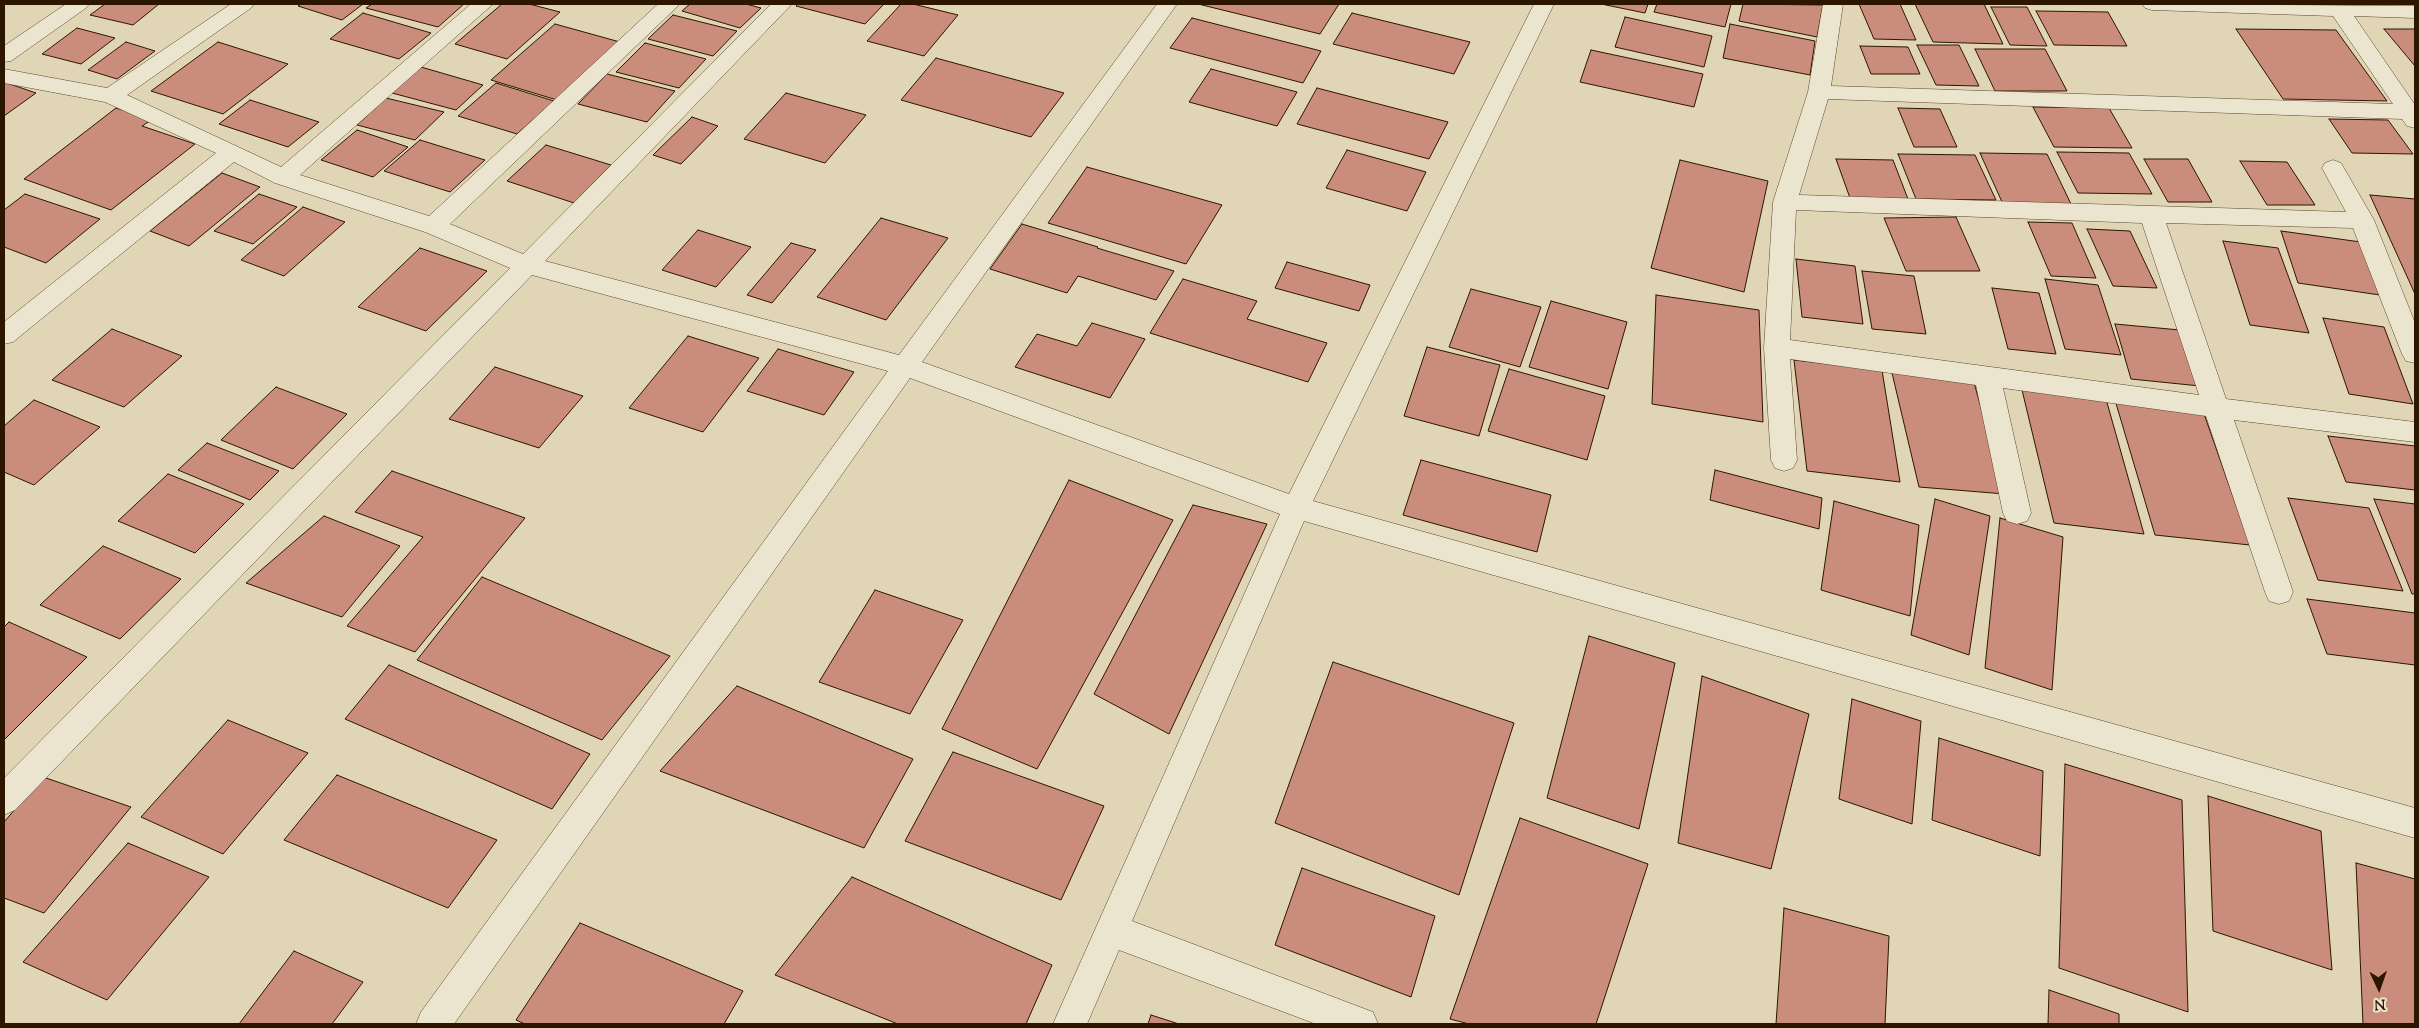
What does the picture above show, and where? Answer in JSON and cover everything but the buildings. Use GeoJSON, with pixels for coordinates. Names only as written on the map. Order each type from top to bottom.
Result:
{"type":"FeatureCollection","features":[{"type":"Feature","properties":{"kind":"street"},"geometry":{"type":"LineString","coordinates":[[4,56],[79,4]]}},
{"type":"Feature","properties":{"kind":"street"},"geometry":{"type":"LineString","coordinates":[[111,96],[244,4]]}},
{"type":"Feature","properties":{"kind":"street"},"geometry":{"type":"LineString","coordinates":[[283,178],[483,4]]}},
{"type":"Feature","properties":{"kind":"street"},"geometry":{"type":"LineString","coordinates":[[433,226],[670,4]]}},
{"type":"Feature","properties":{"kind":"street"},"geometry":{"type":"LineString","coordinates":[[4,800],[782,4]]}},
{"type":"Feature","properties":{"kind":"street"},"geometry":{"type":"LineString","coordinates":[[433,1024],[1167,4]]}},
{"type":"Feature","properties":{"kind":"street"},"geometry":{"type":"LineString","coordinates":[[1070,1024],[1296,508],[1544,4]]}},
{"type":"Feature","properties":{"kind":"street"},"geometry":{"type":"LineString","coordinates":[[1784,460],[1777,348],[1785,202],[1819,92],[1833,4]]}},
{"type":"Feature","properties":{"kind":"street"},"geometry":{"type":"LineString","coordinates":[[2152,4],[2415,12]]}},
{"type":"Feature","properties":{"kind":"street"},"geometry":{"type":"LineString","coordinates":[[2338,10],[2412,117]]}},
{"type":"Feature","properties":{"kind":"street"},"geometry":{"type":"LineString","coordinates":[[4,76],[111,96],[232,152],[283,178],[433,226],[526,265],[905,366],[1296,508],[2415,823]]}},
{"type":"Feature","properties":{"kind":"street"},"geometry":{"type":"LineString","coordinates":[[1819,92],[2412,117]]}},
{"type":"Feature","properties":{"kind":"street"},"geometry":{"type":"LineString","coordinates":[[4,335],[232,152]]}},
{"type":"Feature","properties":{"kind":"street"},"geometry":{"type":"LineString","coordinates":[[2333,168],[2362,220],[2415,354]]}},
{"type":"Feature","properties":{"kind":"street"},"geometry":{"type":"LineString","coordinates":[[1785,202],[2151,215],[2362,220]]}},
{"type":"Feature","properties":{"kind":"street"},"geometry":{"type":"LineString","coordinates":[[2151,215],[2279,592]]}},
{"type":"Feature","properties":{"kind":"street"},"geometry":{"type":"LineString","coordinates":[[1777,348],[2218,408],[2415,432]]}},
{"type":"Feature","properties":{"kind":"street"},"geometry":{"type":"LineString","coordinates":[[1987,376],[2017,513]]}},
{"type":"Feature","properties":{"kind":"street"},"geometry":{"type":"LineString","coordinates":[[1110,930],[1361,1024]]}}]}
